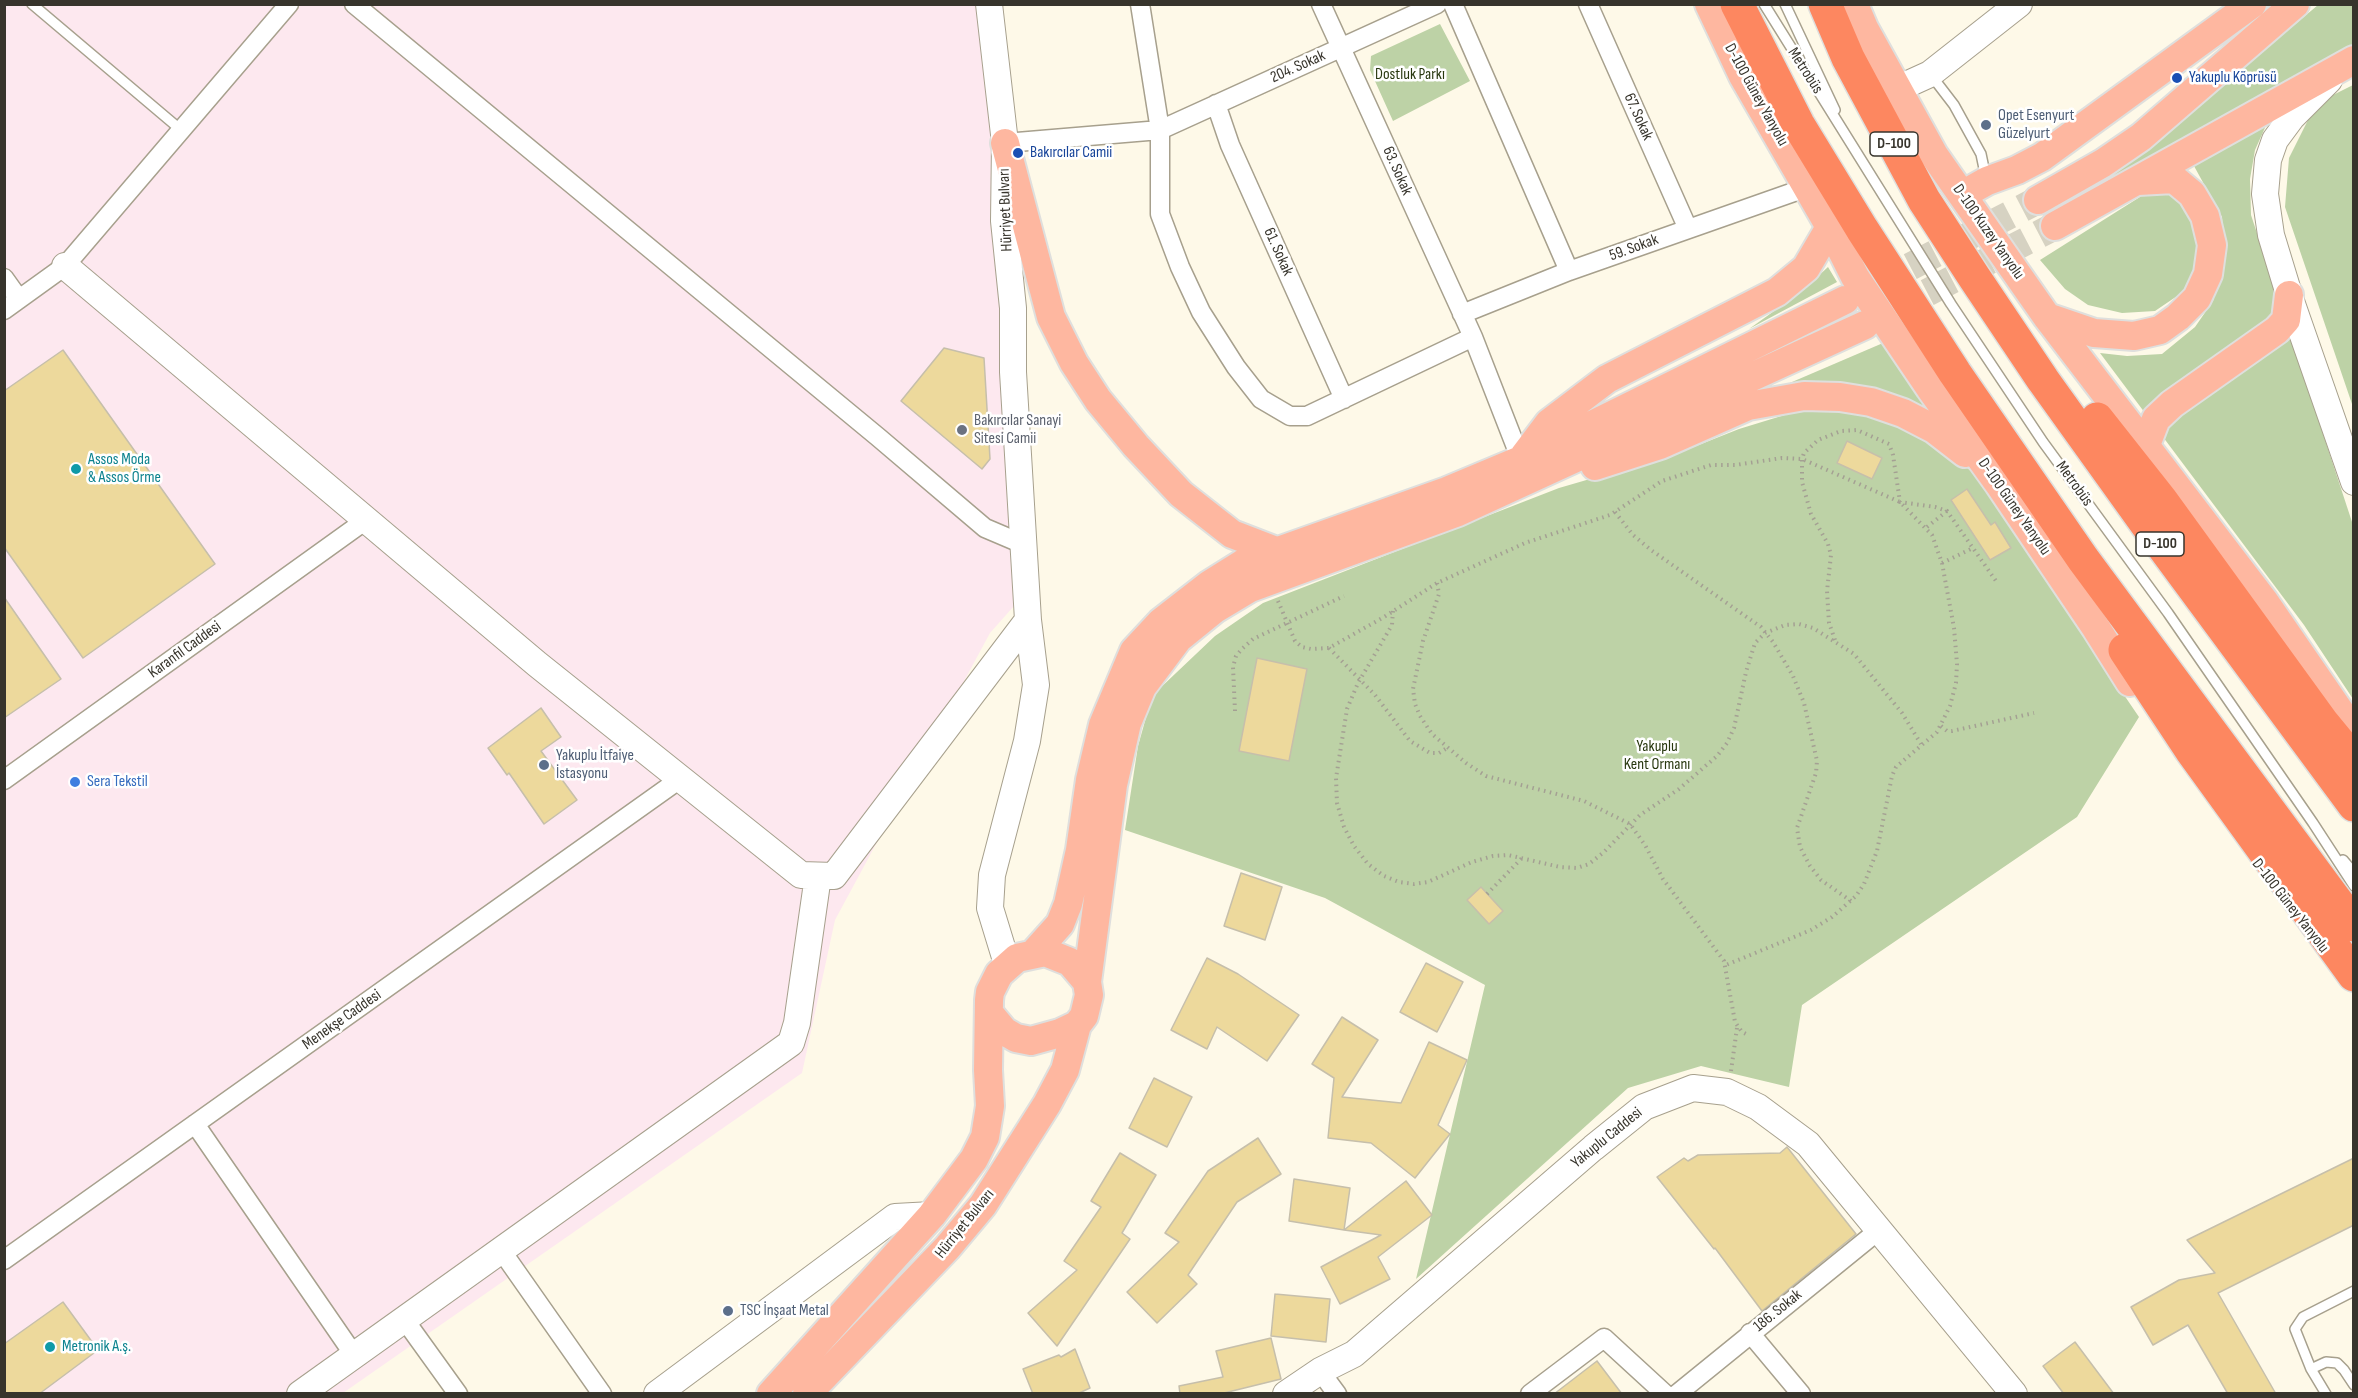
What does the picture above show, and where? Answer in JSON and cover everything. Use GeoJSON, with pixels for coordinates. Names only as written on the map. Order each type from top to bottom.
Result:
{"type":"FeatureCollection","features":[{"type":"Feature","properties":{"kind":"highway"},"geometry":{"type":"LineString","coordinates":[[1737,4],[1798,124],[1948,363],[2083,559],[2354,925]]}},
{"type":"Feature","properties":{"kind":"highway","name":"D-100"},"geometry":{"type":"LineString","coordinates":[[1825,4],[1848,58],[1924,200],[1974,277],[2043,380],[2147,525],[2354,805]]}},
{"type":"Feature","properties":{"kind":"highway"},"geometry":{"type":"LineString","coordinates":[[1974,277],[2014,318],[2063,376],[2161,500],[2322,722],[2354,761]]}},
{"type":"Feature","properties":{"kind":"highway"},"geometry":{"type":"LineString","coordinates":[[2032,485],[2049,529],[2132,661],[2191,750],[2354,975]]}},
{"type":"Feature","properties":{"kind":"main road","name":"D-100 Güney Yanyolu"},"geometry":{"type":"LineString","coordinates":[[1709,4],[1743,75],[1830,227],[1855,277],[1878,313],[2000,484],[2096,628],[2156,725],[2232,831],[2354,987]]}},
{"type":"Feature","properties":{"kind":"main road","name":"D-100 Kuzey Yanyolu"},"geometry":{"type":"LineString","coordinates":[[1854,4],[1934,155],[1977,197],[2047,317],[2264,601],[2354,732]]}},
{"type":"Feature","properties":{"kind":"main road"},"geometry":{"type":"LineString","coordinates":[[1977,197],[2017,170],[2042,157],[2252,4]]}},
{"type":"Feature","properties":{"kind":"main road"},"geometry":{"type":"LineString","coordinates":[[2038,200],[2103,163],[2141,137],[2295,4]]}},
{"type":"Feature","properties":{"kind":"main road"},"geometry":{"type":"LineString","coordinates":[[2055,226],[2354,60]]}},
{"type":"Feature","properties":{"kind":"main road"},"geometry":{"type":"LineString","coordinates":[[1005,143],[1051,317],[1074,363],[1092,391],[1136,446],[1181,494],[1232,534],[1276,551]]}},
{"type":"Feature","properties":{"kind":"main road"},"geometry":{"type":"LineString","coordinates":[[2047,317],[2094,333],[2134,336],[2160,330],[2178,317],[2197,298],[2208,274],[2212,245],[2205,216],[2192,194],[2174,179],[2133,182]]}},
{"type":"Feature","properties":{"kind":"main road"},"geometry":{"type":"LineString","coordinates":[[1521,460],[1549,423],[1607,379],[1777,292],[1806,268],[1830,227]]}},
{"type":"Feature","properties":{"kind":"main road"},"geometry":{"type":"LineString","coordinates":[[2146,444],[2156,419],[2172,404],[2277,330],[2286,320],[2289,295]]}},
{"type":"Feature","properties":{"kind":"main road"},"geometry":{"type":"LineString","coordinates":[[1034,953],[1060,924],[1068,904],[1080,850],[1090,780],[1103,725],[1134,651],[1161,622],[1210,584],[1242,564],[1447,491],[1521,460],[1845,300]]}},
{"type":"Feature","properties":{"kind":"main road"},"geometry":{"type":"LineString","coordinates":[[1087,982],[1070,962],[1045,952],[1017,958],[999,974],[990,992],[989,1013],[1004,1031],[1016,1038],[1031,1041],[1045,1039],[1077,1025],[1084,1016],[1089,995],[1087,982],[1113,785],[1127,723],[1142,687],[1178,639],[1215,609],[1250,588],[1458,512],[1865,325]]}},
{"type":"Feature","properties":{"kind":"main road"},"geometry":{"type":"LineString","coordinates":[[1511,488],[1629,456],[1748,406],[1804,396],[1840,397],[1871,402],[1903,413],[1934,429],[2000,484]]}},
{"type":"Feature","properties":{"kind":"main road","name":"Hürriyet Bulvarı"},"geometry":{"type":"LineString","coordinates":[[771,1394],[932,1215],[974,1159],[985,1137],[990,1106],[989,1013]]}},
{"type":"Feature","properties":{"kind":"main road","name":"Hürriyet Bulvarı"},"geometry":{"type":"LineString","coordinates":[[807,1394],[947,1248],[983,1205],[1047,1104],[1065,1070],[1077,1025]]}},
{"type":"Feature","properties":{"kind":"street"},"geometry":{"type":"LineString","coordinates":[[4,278],[12,305],[65,266],[289,4]]}},
{"type":"Feature","properties":{"kind":"street"},"geometry":{"type":"LineString","coordinates":[[354,4],[986,528],[1025,545]]}},
{"type":"Feature","properties":{"kind":"street","name":"Hürriyet Bulvarı"},"geometry":{"type":"LineString","coordinates":[[989,4],[1005,143],[1004,221],[1013,308],[1013,372],[1028,620],[1036,685],[1027,741],[992,875],[990,908],[1008,967]]}},
{"type":"Feature","properties":{"kind":"street"},"geometry":{"type":"LineString","coordinates":[[1140,4],[1160,130],[1160,214],[1180,267],[1201,312],[1236,367],[1261,399],[1290,416],[1307,416],[1473,337]]}},
{"type":"Feature","properties":{"kind":"street","name":"63. Sokak"},"geometry":{"type":"LineString","coordinates":[[1322,4],[1473,337],[1521,460]]}},
{"type":"Feature","properties":{"kind":"street","name":"204. Sokak"},"geometry":{"type":"LineString","coordinates":[[1160,130],[1437,4]]}},
{"type":"Feature","properties":{"kind":"street"},"geometry":{"type":"LineString","coordinates":[[1453,4],[1569,271]]}},
{"type":"Feature","properties":{"kind":"street","name":"67. Sokak"},"geometry":{"type":"LineString","coordinates":[[1588,4],[1688,229]]}},
{"type":"Feature","properties":{"kind":"street"},"geometry":{"type":"LineString","coordinates":[[1897,89],[1930,74],[2016,6]]}},
{"type":"Feature","properties":{"kind":"street"},"geometry":{"type":"LineString","coordinates":[[2354,60],[2318,89],[2292,117],[2275,140],[2268,160],[2265,194],[2271,235],[2289,295],[2354,482]]}},
{"type":"Feature","properties":{"kind":"street","name":"61. Sokak"},"geometry":{"type":"LineString","coordinates":[[1216,104],[1230,144],[1344,399]]}},
{"type":"Feature","properties":{"kind":"street"},"geometry":{"type":"LineString","coordinates":[[1005,143],[1160,130]]}},
{"type":"Feature","properties":{"kind":"street","name":"59. Sokak"},"geometry":{"type":"LineString","coordinates":[[1462,314],[1569,271],[1808,188]]}},
{"type":"Feature","properties":{"kind":"street"},"geometry":{"type":"LineString","coordinates":[[65,266],[537,664],[801,875],[834,876],[1028,620]]}},
{"type":"Feature","properties":{"kind":"street","name":"Karanfil Caddesi"},"geometry":{"type":"LineString","coordinates":[[4,780],[366,520]]}},
{"type":"Feature","properties":{"kind":"street","name":"Menekşe Caddesi"},"geometry":{"type":"LineString","coordinates":[[4,1260],[680,779]]}},
{"type":"Feature","properties":{"kind":"street"},"geometry":{"type":"LineString","coordinates":[[300,1394],[790,1043],[797,1023],[818,876]]}},
{"type":"Feature","properties":{"kind":"street","name":"Yakuplu Caddesi"},"geometry":{"type":"LineString","coordinates":[[1286,1394],[1320,1371],[1353,1354],[1644,1107],[1693,1088],[1727,1092],[1758,1107],[1808,1144],[2014,1394]]}},
{"type":"Feature","properties":{"kind":"street"},"geometry":{"type":"LineString","coordinates":[[195,1124],[354,1355]]}},
{"type":"Feature","properties":{"kind":"street"},"geometry":{"type":"LineString","coordinates":[[657,1394],[895,1217],[932,1215]]}},
{"type":"Feature","properties":{"kind":"street","name":"186. Sokak"},"geometry":{"type":"LineString","coordinates":[[1677,1394],[1879,1230]]}},
{"type":"Feature","properties":{"kind":"street"},"geometry":{"type":"LineString","coordinates":[[501,1250],[603,1394]]}},
{"type":"Feature","properties":{"kind":"street"},"geometry":{"type":"LineString","coordinates":[[404,1319],[458,1394]]}},
{"type":"Feature","properties":{"kind":"street"},"geometry":{"type":"LineString","coordinates":[[1750,1334],[1801,1394]]}},
{"type":"Feature","properties":{"kind":"street"},"geometry":{"type":"LineString","coordinates":[[1530,1394],[1604,1338],[1665,1394]]}},
{"type":"Feature","properties":{"kind":"street"},"geometry":{"type":"LineString","coordinates":[[1320,1371],[1337,1394]]}},
{"type":"Feature","properties":{"kind":"lane"},"geometry":{"type":"LineString","coordinates":[[32,4],[181,130]]}},
{"type":"Feature","properties":{"kind":"lane","name":"Metrobüs"},"geometry":{"type":"LineString","coordinates":[[1764,4],[1951,304],[2043,442],[2168,613],[2354,886]]}},
{"type":"Feature","properties":{"kind":"lane","name":"Metrobüs"},"geometry":{"type":"LineString","coordinates":[[1785,4],[1848,136]]}},
{"type":"Feature","properties":{"kind":"lane"},"geometry":{"type":"LineString","coordinates":[[1930,74],[1954,105],[1981,154],[1977,197]]}},
{"type":"Feature","properties":{"kind":"lane","name":"Metrobüs"},"geometry":{"type":"LineString","coordinates":[[2313,823],[2354,873]]}},
{"type":"Feature","properties":{"kind":"lane"},"geometry":{"type":"LineString","coordinates":[[2326,1394],[2311,1369],[2295,1329],[2303,1317],[2354,1291]]}},
{"type":"Feature","properties":{"kind":"lane"},"geometry":{"type":"LineString","coordinates":[[2311,1369],[2326,1362],[2337,1363],[2354,1385]]}},
{"type":"Feature","properties":{"kind":"path"},"geometry":{"type":"LineString","coordinates":[[1726,965],[1811,930],[1833,917],[1851,901],[1864,885],[1874,860],[1892,776],[1896,767],[1941,726],[1950,706],[1956,683],[1958,664],[1954,628],[1942,563],[1932,535],[1927,527],[1900,502],[1893,455],[1889,444],[1857,430],[1841,431],[1818,440],[1804,453],[1802,459],[1802,482],[1811,514],[1828,544],[1831,555],[1827,591],[1829,623],[1835,641]]}},
{"type":"Feature","properties":{"kind":"path"},"geometry":{"type":"LineString","coordinates":[[1270,580],[1291,637],[1302,647],[1329,648],[1393,612],[1437,583],[1525,543],[1615,512],[1662,481],[1711,465],[1735,465],[1782,458],[1802,459],[1900,502],[1947,511],[1996,581]]}},
{"type":"Feature","properties":{"kind":"path"},"geometry":{"type":"LineString","coordinates":[[1927,527],[1947,511]]}},
{"type":"Feature","properties":{"kind":"path"},"geometry":{"type":"LineString","coordinates":[[1615,512],[1633,535],[1651,550],[1761,627],[1793,676],[1804,703],[1817,761],[1816,773],[1797,828],[1800,847],[1821,880],[1851,901]]}},
{"type":"Feature","properties":{"kind":"path"},"geometry":{"type":"LineString","coordinates":[[1942,563],[1973,548]]}},
{"type":"Feature","properties":{"kind":"path"},"geometry":{"type":"LineString","coordinates":[[1437,583],[1439,594],[1423,641],[1413,689],[1415,704],[1420,716],[1432,734],[1447,748],[1486,776],[1584,801],[1630,824],[1664,879],[1726,965],[1737,1027],[1727,1092]]}},
{"type":"Feature","properties":{"kind":"path"},"geometry":{"type":"LineString","coordinates":[[1235,711],[1232,682],[1236,656],[1253,639],[1344,596]]}},
{"type":"Feature","properties":{"kind":"path"},"geometry":{"type":"LineString","coordinates":[[1393,612],[1392,625],[1359,680],[1347,710],[1336,778],[1337,803],[1344,827],[1368,864],[1384,876],[1399,882],[1414,884],[1428,882],[1472,862],[1493,856],[1508,855],[1560,867],[1577,868],[1589,864],[1604,852],[1630,824],[1701,772],[1727,743],[1734,728],[1752,651],[1759,637],[1785,625],[1799,624],[1813,628],[1854,654],[1902,712],[1921,744]]}},
{"type":"Feature","properties":{"kind":"path"},"geometry":{"type":"LineString","coordinates":[[1329,648],[1375,695],[1410,741],[1430,753],[1438,753],[1447,748]]}},
{"type":"Feature","properties":{"kind":"path"},"geometry":{"type":"LineString","coordinates":[[1941,726],[1947,731],[1952,731],[2034,713]]}},
{"type":"Feature","properties":{"kind":"path"},"geometry":{"type":"LineString","coordinates":[[1487,894],[1522,858]]}},
{"type":"Feature","properties":{"kind":"path"},"geometry":{"type":"LineString","coordinates":[[1737,1027],[1748,1035]]}},
{"type":"Feature","properties":{"kind":"shaded area"},"geometry":{"type":"Polygon","coordinates":[[[5,5],[987,5],[1030,588],[990,633],[835,920],[802,1073],[343,1393],[5,1394],[5,5]]]}},
{"type":"Feature","properties":{"kind":"green space"},"geometry":{"type":"Polygon","coordinates":[[[2318,5],[2353,5],[2353,46],[2049,219],[2042,207],[2137,157],[2318,5]]]}},
{"type":"Feature","properties":{"kind":"green space","name":"Dostluk Parkı"},"geometry":{"type":"Polygon","coordinates":[[[1440,24],[1470,81],[1393,121],[1370,70],[1371,56],[1440,24]]]}},
{"type":"Feature","properties":{"kind":"green space"},"geometry":{"type":"Polygon","coordinates":[[[2353,85],[2353,407],[2285,207],[2289,158],[2308,120],[2331,96],[2353,85]]]}},
{"type":"Feature","properties":{"kind":"green space"},"geometry":{"type":"Polygon","coordinates":[[[2268,121],[2255,150],[2250,179],[2251,215],[2353,525],[2353,699],[2304,625],[2100,353],[2127,356],[2162,354],[2195,327],[2213,301],[2225,258],[2222,217],[2194,166],[2268,121]]]}},
{"type":"Feature","properties":{"kind":"green space"},"geometry":{"type":"Polygon","coordinates":[[[2151,190],[2173,191],[2201,221],[2199,268],[2186,290],[2155,311],[2122,313],[2088,305],[2065,289],[2040,260],[2151,190]]]}},
{"type":"Feature","properties":{"kind":"green space"},"geometry":{"type":"Polygon","coordinates":[[[1828,267],[1837,282],[1749,329],[1802,291],[1828,267]]]}},
{"type":"Feature","properties":{"kind":"green space"},"geometry":{"type":"Polygon","coordinates":[[[1883,343],[1909,383],[1933,403],[1943,419],[1764,394],[1883,343]]]}},
{"type":"Feature","properties":{"kind":"green space","name":"Yakuplu Kent Ormanı"},"geometry":{"type":"Polygon","coordinates":[[[1801,410],[1853,412],[1893,423],[1949,451],[1988,487],[2045,579],[2139,717],[2077,817],[1802,1005],[1789,1087],[1701,1066],[1628,1088],[1416,1279],[1485,985],[1325,898],[1125,830],[1138,746],[1147,714],[1157,691],[1215,636],[1263,603],[1559,488],[1676,454],[1739,429],[1801,410]]]}},
{"type":"Feature","properties":{"kind":"building","name":"Bakırcılar Sanayi Sitesi Camii"},"geometry":{"type":"Polygon","coordinates":[[[944,348],[984,358],[990,459],[982,469],[901,401],[944,348]]]}},
{"type":"Feature","properties":{"kind":"building","name":"Assos Moda & Assos Örme"},"geometry":{"type":"Polygon","coordinates":[[[63,350],[215,564],[83,658],[4,547],[4,391],[63,350]]]}},
{"type":"Feature","properties":{"kind":"building"},"geometry":{"type":"Polygon","coordinates":[[[1847,441],[1882,458],[1872,479],[1837,463],[1847,441]]]}},
{"type":"Feature","properties":{"kind":"building"},"geometry":{"type":"Polygon","coordinates":[[[1967,489],[1991,525],[1995,522],[2011,548],[1990,560],[1951,500],[1967,489]]]}},
{"type":"Feature","properties":{"kind":"building"},"geometry":{"type":"Polygon","coordinates":[[[4,597],[61,679],[4,718],[4,597]]]}},
{"type":"Feature","properties":{"kind":"building"},"geometry":{"type":"Polygon","coordinates":[[[1257,658],[1307,669],[1289,761],[1239,751],[1257,658]]]}},
{"type":"Feature","properties":{"kind":"building"},"geometry":{"type":"Polygon","coordinates":[[[541,708],[561,737],[541,751],[577,800],[544,824],[509,773],[507,775],[488,748],[541,708]]]}},
{"type":"Feature","properties":{"kind":"building"},"geometry":{"type":"Polygon","coordinates":[[[1241,873],[1282,887],[1265,940],[1224,926],[1241,873]]]}},
{"type":"Feature","properties":{"kind":"building"},"geometry":{"type":"Polygon","coordinates":[[[1481,887],[1503,911],[1489,924],[1467,900],[1481,887]]]}},
{"type":"Feature","properties":{"kind":"building"},"geometry":{"type":"Polygon","coordinates":[[[1207,958],[1238,974],[1299,1015],[1267,1061],[1217,1027],[1207,1049],[1171,1030],[1207,958]]]}},
{"type":"Feature","properties":{"kind":"building"},"geometry":{"type":"Polygon","coordinates":[[[1426,963],[1463,982],[1437,1032],[1400,1012],[1426,963]]]}},
{"type":"Feature","properties":{"kind":"building"},"geometry":{"type":"Polygon","coordinates":[[[1342,1017],[1378,1040],[1342,1097],[1401,1103],[1429,1042],[1467,1060],[1438,1125],[1450,1134],[1415,1178],[1371,1143],[1328,1138],[1334,1078],[1312,1064],[1342,1017]]]}},
{"type":"Feature","properties":{"kind":"building"},"geometry":{"type":"Polygon","coordinates":[[[1154,1078],[1192,1097],[1167,1147],[1129,1128],[1154,1078]]]}},
{"type":"Feature","properties":{"kind":"building"},"geometry":{"type":"Polygon","coordinates":[[[1258,1138],[1281,1174],[1237,1202],[1188,1275],[1197,1284],[1157,1323],[1127,1292],[1179,1242],[1165,1233],[1208,1171],[1258,1138]]]}},
{"type":"Feature","properties":{"kind":"building"},"geometry":{"type":"Polygon","coordinates":[[[1787,1147],[1856,1234],[1762,1311],[1715,1248],[1657,1177],[1684,1158],[1688,1161],[1698,1155],[1780,1153],[1787,1147]]]}},
{"type":"Feature","properties":{"kind":"building"},"geometry":{"type":"Polygon","coordinates":[[[1120,1153],[1156,1175],[1122,1233],[1130,1239],[1057,1346],[1028,1313],[1077,1270],[1064,1261],[1101,1207],[1091,1201],[1120,1153]]]}},
{"type":"Feature","properties":{"kind":"building"},"geometry":{"type":"Polygon","coordinates":[[[2354,1158],[2354,1225],[2218,1293],[2276,1394],[2228,1394],[2188,1325],[2153,1345],[2131,1307],[2179,1280],[2215,1273],[2187,1240],[2354,1158]]]}},
{"type":"Feature","properties":{"kind":"building"},"geometry":{"type":"Polygon","coordinates":[[[1294,1179],[1350,1188],[1344,1230],[1289,1221],[1294,1179]]]}},
{"type":"Feature","properties":{"kind":"building"},"geometry":{"type":"Polygon","coordinates":[[[1406,1181],[1432,1215],[1378,1257],[1390,1279],[1340,1304],[1321,1267],[1381,1235],[1344,1230],[1406,1181]]]}},
{"type":"Feature","properties":{"kind":"building"},"geometry":{"type":"Polygon","coordinates":[[[1275,1294],[1330,1299],[1326,1342],[1271,1336],[1275,1294]]]}},
{"type":"Feature","properties":{"kind":"building","name":"Metronik A.ş."},"geometry":{"type":"Polygon","coordinates":[[[63,1302],[98,1350],[39,1394],[4,1394],[4,1344],[63,1302]]]}},
{"type":"Feature","properties":{"kind":"building"},"geometry":{"type":"Polygon","coordinates":[[[1271,1338],[1281,1379],[1220,1394],[1180,1394],[1179,1386],[1223,1377],[1216,1351],[1271,1338]]]}},
{"type":"Feature","properties":{"kind":"building"},"geometry":{"type":"Polygon","coordinates":[[[2075,1342],[2114,1394],[2064,1394],[2043,1366],[2075,1342]]]}},
{"type":"Feature","properties":{"kind":"building"},"geometry":{"type":"Polygon","coordinates":[[[1075,1349],[1090,1388],[1077,1394],[1033,1394],[1023,1369],[1059,1355],[1061,1357],[1075,1349]]]}},
{"type":"Feature","properties":{"kind":"building"},"geometry":{"type":"Polygon","coordinates":[[[1597,1361],[1622,1394],[1554,1394],[1597,1361]]]}},
{"type":"Feature","properties":{"kind":"tunnel"},"geometry":{"type":"LineString","coordinates":[[1873,286],[2038,200]]}},
{"type":"Feature","properties":{"kind":"tunnel"},"geometry":{"type":"LineString","coordinates":[[1890,312],[2055,226]]}},
{"type":"Feature","properties":{"kind":"place","name":"Yakuplu Köprüsü"},"geometry":{"type":"Point","coordinates":[2177,78]}},
{"type":"Feature","properties":{"kind":"place","name":"Opet Esenyurt Güzelyurt"},"geometry":{"type":"Point","coordinates":[1986,125]}},
{"type":"Feature","properties":{"kind":"place","name":"Bakırcılar Camii"},"geometry":{"type":"Point","coordinates":[1018,153]}},
{"type":"Feature","properties":{"kind":"place","name":"Bakırcılar Sanayi Sitesi Camii"},"geometry":{"type":"Point","coordinates":[962,430]}},
{"type":"Feature","properties":{"kind":"place","name":"Assos Moda & Assos Örme"},"geometry":{"type":"Point","coordinates":[76,469]}},
{"type":"Feature","properties":{"kind":"place","name":"Yakuplu İtfaiye İstasyonu"},"geometry":{"type":"Point","coordinates":[544,765]}},
{"type":"Feature","properties":{"kind":"place","name":"Sera Tekstil"},"geometry":{"type":"Point","coordinates":[75,782]}},
{"type":"Feature","properties":{"kind":"place","name":"TSC İnşaat Metal"},"geometry":{"type":"Point","coordinates":[728,1311]}},
{"type":"Feature","properties":{"kind":"place","name":"Metronik A.ş."},"geometry":{"type":"Point","coordinates":[50,1347]}}]}
